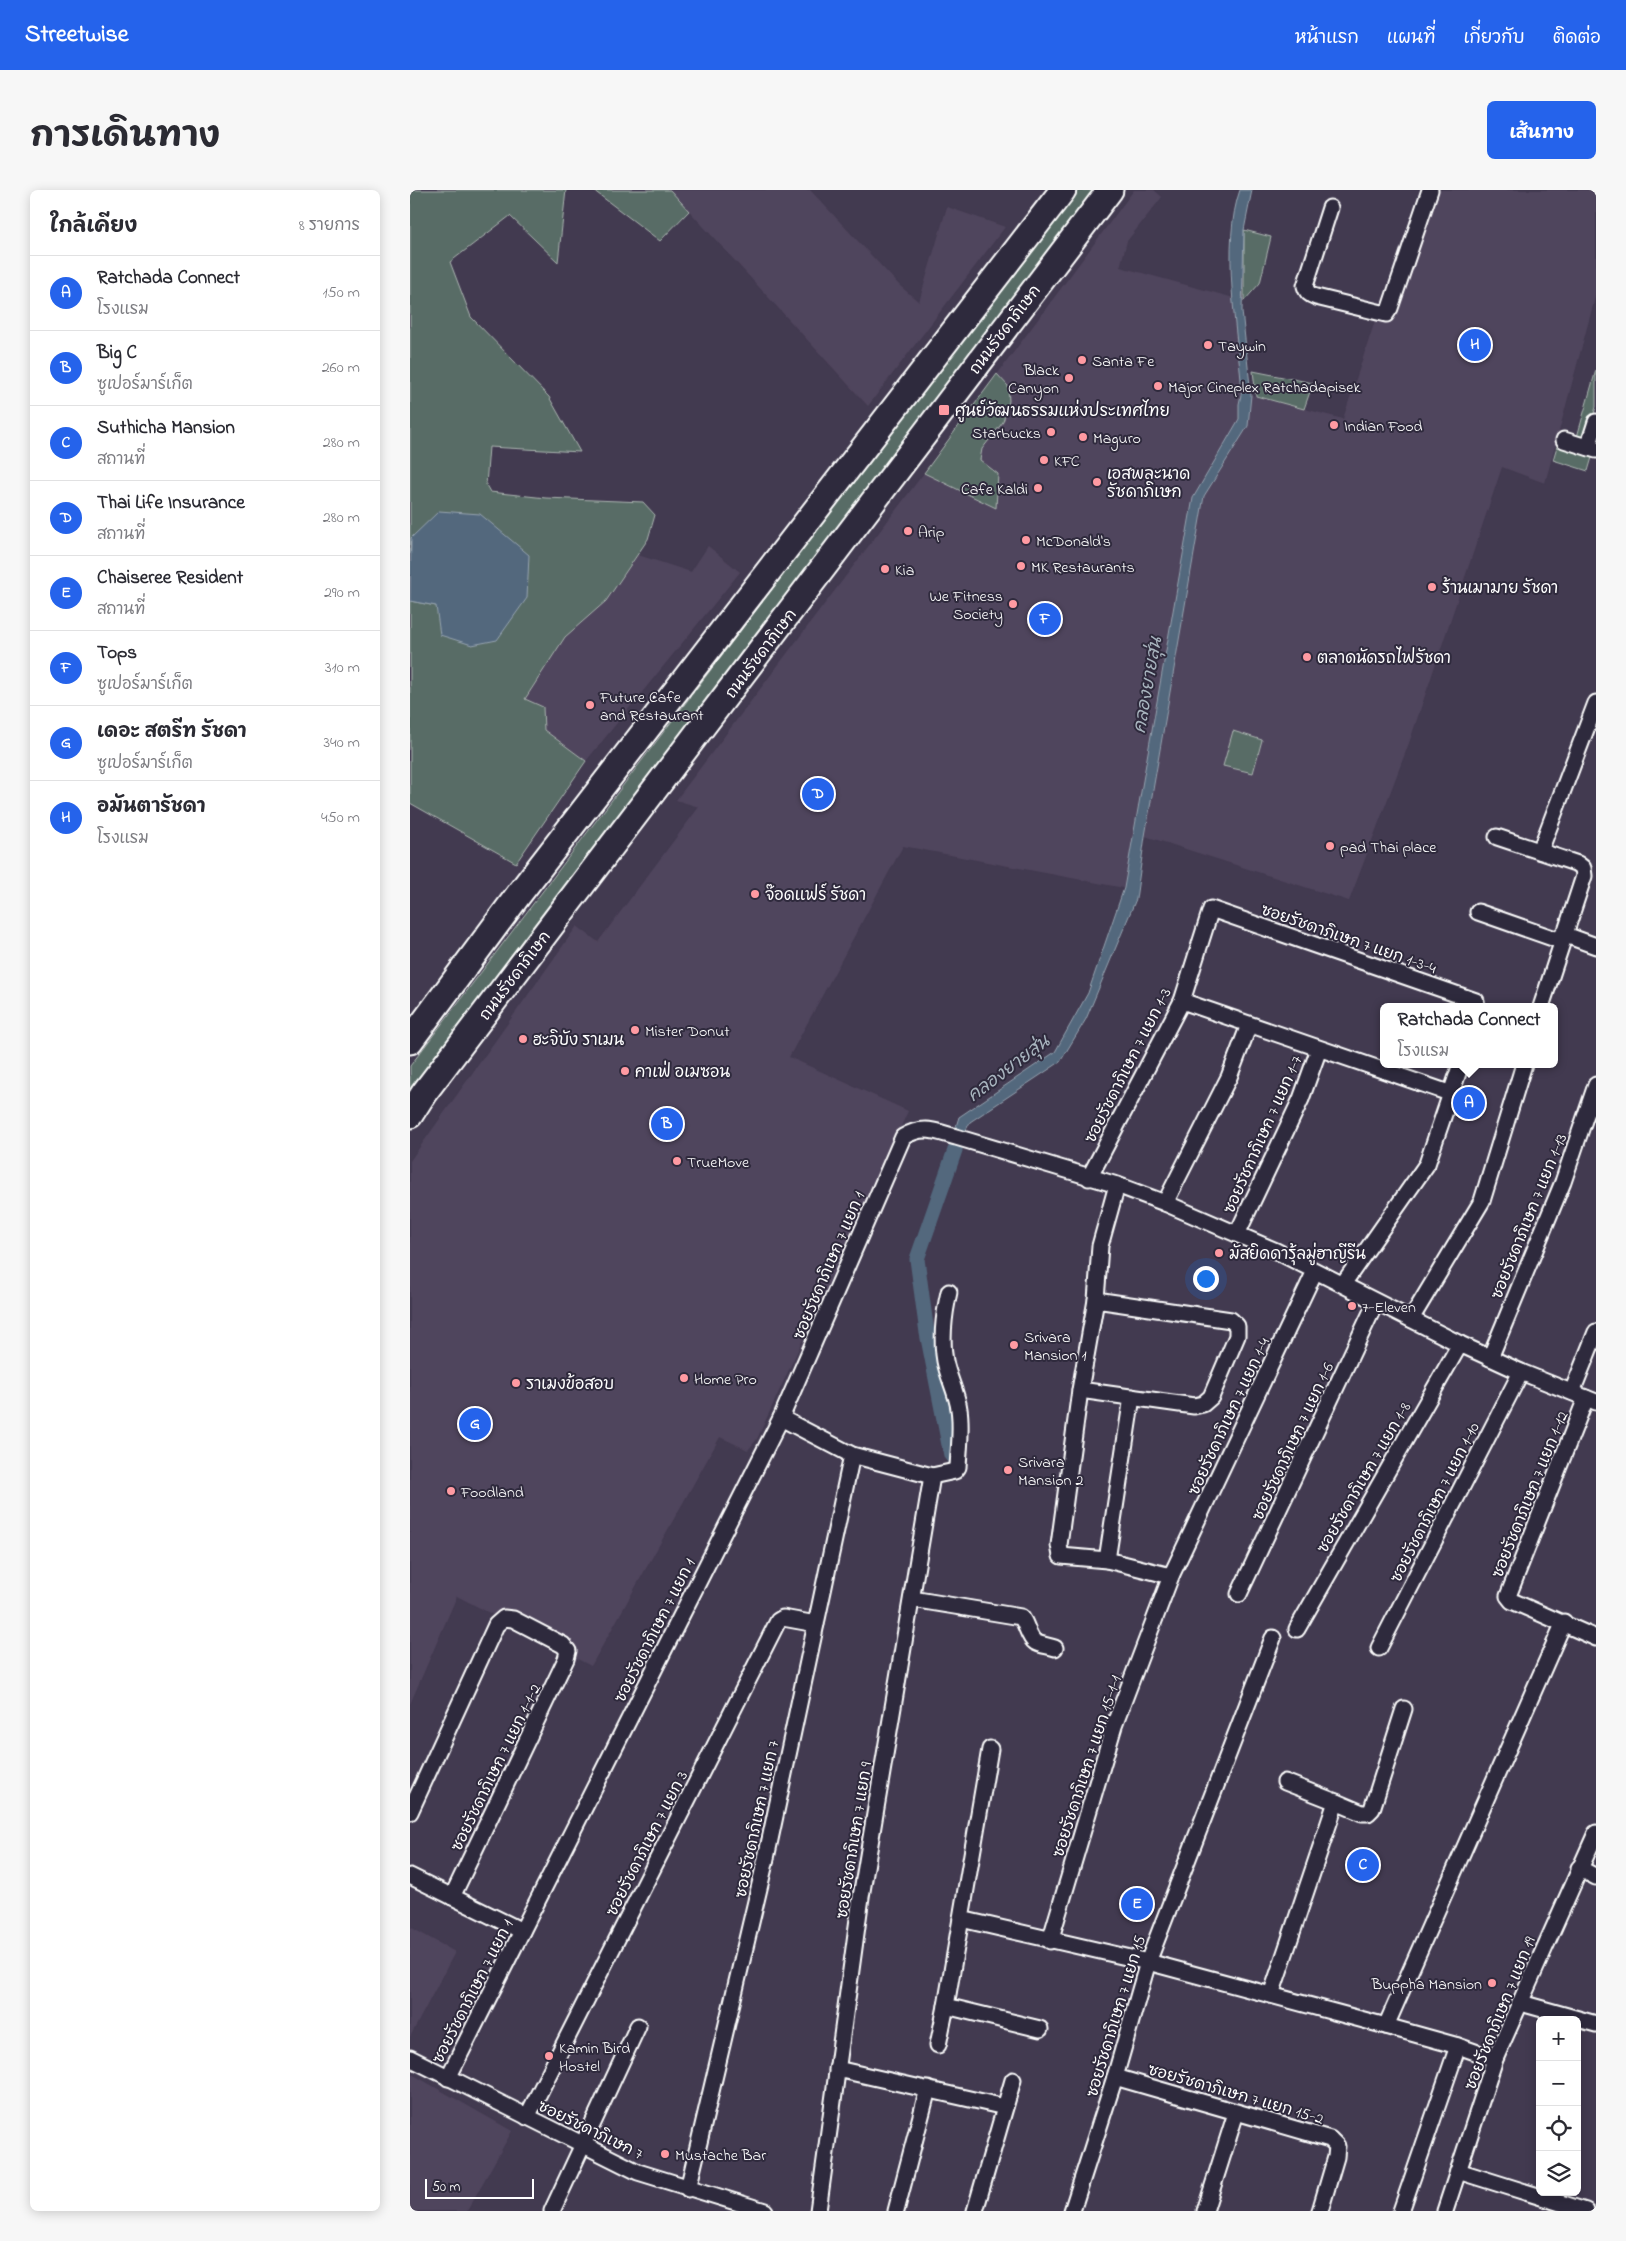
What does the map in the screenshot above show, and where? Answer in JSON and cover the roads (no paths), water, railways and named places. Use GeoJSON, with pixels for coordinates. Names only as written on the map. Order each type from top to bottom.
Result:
{"type":"FeatureCollection","features":[{"type":"Feature","properties":{"kind":"main road"},"geometry":{"type":"LineString","coordinates":[[410,1041],[513,902],[1063,190]]}},
{"type":"Feature","properties":{"kind":"main road","name":"ถนนรัชดาภิเษก"},"geometry":{"type":"LineString","coordinates":[[410,1115],[424,1093],[1110,190]]}},
{"type":"Feature","properties":{"kind":"street"},"geometry":{"type":"LineString","coordinates":[[1330,208],[1305,286],[1306,291],[1316,297],[1386,314],[1390,308],[1430,190]]}},
{"type":"Feature","properties":{"kind":"street"},"geometry":{"type":"LineString","coordinates":[[1564,440],[1592,448],[1596,422]]}},
{"type":"Feature","properties":{"kind":"street"},"geometry":{"type":"LineString","coordinates":[[1540,851],[1596,703]]}},
{"type":"Feature","properties":{"kind":"street"},"geometry":{"type":"LineString","coordinates":[[1497,837],[1578,864],[1583,868],[1584,876],[1562,938],[1542,1003]]}},
{"type":"Feature","properties":{"kind":"street","name":"ซอยรัชดาภิเษก 7 แยก 1-3"},"geometry":{"type":"LineString","coordinates":[[1088,1178],[1182,1001],[1211,909]]}},
{"type":"Feature","properties":{"kind":"street","name":"ซอยรัชดาภิเษก 7 แยก 1-3-4"},"geometry":{"type":"LineString","coordinates":[[1211,909],[1474,1003]]}},
{"type":"Feature","properties":{"kind":"street"},"geometry":{"type":"LineString","coordinates":[[1478,912],[1562,938],[1596,946]]}},
{"type":"Feature","properties":{"kind":"street"},"geometry":{"type":"LineString","coordinates":[[1182,1001],[1452,1094]]}},
{"type":"Feature","properties":{"kind":"street"},"geometry":{"type":"LineString","coordinates":[[1165,1203],[1230,1077],[1250,1025]]}},
{"type":"Feature","properties":{"kind":"street","name":"ซอยรัชกาภิเษก 7 แยก 1-7"},"geometry":{"type":"LineString","coordinates":[[1237,1234],[1301,1099],[1320,1049]]}},
{"type":"Feature","properties":{"kind":"street"},"geometry":{"type":"LineString","coordinates":[[1344,1284],[1427,1164],[1460,1068]]}},
{"type":"Feature","properties":{"kind":"street"},"geometry":{"type":"LineString","coordinates":[[1411,1319],[1482,1202],[1523,1068]]}},
{"type":"Feature","properties":{"kind":"street","name":"ซอยรัชดาภิเษก 7 แยก 1-13"},"geometry":{"type":"LineString","coordinates":[[1490,1358],[1563,1182],[1596,1085]]}},
{"type":"Feature","properties":{"kind":"street","name":"ซอยรัชดาภิเษก 7 แยก 1"},"geometry":{"type":"LineString","coordinates":[[448,2078],[781,1418],[903,1137],[915,1129],[934,1131],[1117,1185],[1165,1203],[1344,1284],[1376,1302],[1490,1358],[1591,1400]]}},
{"type":"Feature","properties":{"kind":"street"},"geometry":{"type":"LineString","coordinates":[[1117,1185],[1100,1246],[1096,1300],[1080,1390],[1059,1546],[1061,1556],[1107,1560],[1171,1576]]}},
{"type":"Feature","properties":{"kind":"street","name":"ซอยรัชดาภิเษก 7 แยก 1-4"},"geometry":{"type":"LineString","coordinates":[[1171,1576],[1314,1271]]}},
{"type":"Feature","properties":{"kind":"street"},"geometry":{"type":"LineString","coordinates":[[781,1418],[852,1455],[932,1476],[955,1471],[961,1422],[959,1407],[945,1363],[944,1314],[949,1292]]}},
{"type":"Feature","properties":{"kind":"street"},"geometry":{"type":"LineString","coordinates":[[1080,1390],[1194,1406],[1203,1404],[1211,1397],[1238,1336],[1238,1326],[1231,1320],[1096,1300]]}},
{"type":"Feature","properties":{"kind":"street","name":"ซอยรัชดาภิเษก 7 แยก 1-6"},"geometry":{"type":"LineString","coordinates":[[1239,1594],[1376,1302]]}},
{"type":"Feature","properties":{"kind":"street"},"geometry":{"type":"LineString","coordinates":[[1572,1392],[1593,1351],[1596,1332]]}},
{"type":"Feature","properties":{"kind":"street","name":"ซอยรัชดาภิเษก 7 แยก 1-8"},"geometry":{"type":"LineString","coordinates":[[1297,1629],[1460,1344]]}},
{"type":"Feature","properties":{"kind":"street","name":"ซอยรัชดาภิเษก 7 แยก 1-10"},"geometry":{"type":"LineString","coordinates":[[1379,1648],[1521,1372]]}},
{"type":"Feature","properties":{"kind":"street"},"geometry":{"type":"LineString","coordinates":[[1107,1560],[1132,1397]]}},
{"type":"Feature","properties":{"kind":"street","name":"ซอยรัชดาภิเษก 7 แยก 1-12"},"geometry":{"type":"LineString","coordinates":[[1591,1400],[1508,1596],[1512,1601],[1594,1632]]}},
{"type":"Feature","properties":{"kind":"street","name":"ซอยรัชดาภิเษก 7 แยก 7"},"geometry":{"type":"LineString","coordinates":[[688,2189],[765,1863],[852,1455]]}},
{"type":"Feature","properties":{"kind":"street","name":"ซอยรัชดาภิเษก 7 แยก 9"},"geometry":{"type":"LineString","coordinates":[[818,2211],[861,1897],[932,1476]]}},
{"type":"Feature","properties":{"kind":"street","name":"ซอยรัชดาภิเษก 7 แยก 15-1-1"},"geometry":{"type":"LineString","coordinates":[[1050,1941],[1114,1726],[1171,1576]]}},
{"type":"Feature","properties":{"kind":"street"},"geometry":{"type":"LineString","coordinates":[[912,1599],[1021,1617],[1027,1624],[1029,1634],[1034,1641],[1055,1648]]}},
{"type":"Feature","properties":{"kind":"street","name":"ซอยรัชดาภิเษก 7 แยก 1-1-2"},"geometry":{"type":"LineString","coordinates":[[410,1812],[496,1624],[504,1618],[513,1620],[563,1645],[568,1651],[452,1897]]}},
{"type":"Feature","properties":{"kind":"street","name":"ซอยรัชดาภิเษก 7 แยก 3"},"geometry":{"type":"LineString","coordinates":[[527,2117],[778,1621],[783,1618],[816,1624]]}},
{"type":"Feature","properties":{"kind":"street"},"geometry":{"type":"LineString","coordinates":[[1386,2026],[1564,1622]]}},
{"type":"Feature","properties":{"kind":"street","name":"ซอยรัชดาภิเษก 7 แยก 15"},"geometry":{"type":"LineString","coordinates":[[1072,2211],[1115,2076],[1148,1962],[1273,1638]]}},
{"type":"Feature","properties":{"kind":"street"},"geometry":{"type":"LineString","coordinates":[[1285,1782],[1362,1813],[1368,1813],[1372,1809],[1404,1709]]}},
{"type":"Feature","properties":{"kind":"street"},"geometry":{"type":"LineString","coordinates":[[938,2045],[990,1749]]}},
{"type":"Feature","properties":{"kind":"street"},"geometry":{"type":"LineString","coordinates":[[1271,1995],[1336,1802]]}},
{"type":"Feature","properties":{"kind":"street","name":"ซอยรัชดาภิเษก 7 แยก 19"},"geometry":{"type":"LineString","coordinates":[[1445,2211],[1495,2059],[1596,1833]]}},
{"type":"Feature","properties":{"kind":"street"},"geometry":{"type":"LineString","coordinates":[[1579,1868],[1596,1877]]}},
{"type":"Feature","properties":{"kind":"street"},"geometry":{"type":"LineString","coordinates":[[410,1876],[522,1931]]}},
{"type":"Feature","properties":{"kind":"street"},"geometry":{"type":"LineString","coordinates":[[961,1919],[1148,1962],[1458,2046],[1495,2059]]}},
{"type":"Feature","properties":{"kind":"street"},"geometry":{"type":"LineString","coordinates":[[1521,2003],[1596,2024]]}},
{"type":"Feature","properties":{"kind":"street"},"geometry":{"type":"LineString","coordinates":[[946,2006],[1040,2028]]}},
{"type":"Feature","properties":{"kind":"street"},"geometry":{"type":"LineString","coordinates":[[552,2211],[638,2026]]}},
{"type":"Feature","properties":{"kind":"street"},"geometry":{"type":"LineString","coordinates":[[1401,2211],[1458,2046]]}},
{"type":"Feature","properties":{"kind":"street","name":"ซอยรัชดาภิเษก 7"},"geometry":{"type":"LineString","coordinates":[[410,2058],[638,2172],[688,2189],[765,2211]]}},
{"type":"Feature","properties":{"kind":"street"},"geometry":{"type":"LineString","coordinates":[[837,2069],[1005,2107]]}},
{"type":"Feature","properties":{"kind":"street","name":"ซอยรัชดาภิเษก 7 แยก 15-2"},"geometry":{"type":"LineString","coordinates":[[1115,2076],[1330,2139],[1337,2146],[1336,2156],[1320,2211]]}},
{"type":"Feature","properties":{"kind":"street"},"geometry":{"type":"LineString","coordinates":[[975,2211],[1013,2080]]}},
{"type":"Feature","properties":{"kind":"street"},"geometry":{"type":"LineString","coordinates":[[896,2211],[928,2089]]}},
{"type":"Feature","properties":{"kind":"street"},"geometry":{"type":"LineString","coordinates":[[1205,2211],[1236,2113]]}},
{"type":"Feature","properties":{"kind":"street"},"geometry":{"type":"LineString","coordinates":[[1458,2172],[1576,2210]]}},
{"type":"Feature","properties":{"kind":"water"},"geometry":{"type":"Polygon","coordinates":[[[1240,190],[1252,190],[1244,230],[1242,311],[1251,395],[1248,426],[1204,496],[1145,836],[1136,899],[1086,1019],[1060,1062],[970,1122],[963,1136],[954,1133],[959,1117],[1055,1052],[1088,993],[1124,888],[1193,498],[1239,419],[1239,404],[1242,390],[1234,316],[1231,262],[1234,211],[1240,190]]]}},
{"type":"Feature","properties":{"kind":"water"},"geometry":{"type":"Polygon","coordinates":[[[439,511],[480,514],[529,555],[527,598],[497,640],[472,645],[440,635],[436,606],[410,601],[411,538],[439,511]]]}},
{"type":"Feature","properties":{"kind":"waterway","name":"คลองยายสุ่น"},"geometry":{"type":"LineString","coordinates":[[951,1455],[927,1333],[917,1259],[955,1150]]}},
{"type":"Feature","properties":{"kind":"place","name":"Taywin"},"geometry":{"type":"Point","coordinates":[1208,345]}},
{"type":"Feature","properties":{"kind":"place","name":"อมันตารัชดา"},"geometry":{"type":"Point","coordinates":[1475,345]}},
{"type":"Feature","properties":{"kind":"place","name":"Santa Fe"},"geometry":{"type":"Point","coordinates":[1082,360]}},
{"type":"Feature","properties":{"kind":"place","name":"Black Canyon"},"geometry":{"type":"Point","coordinates":[1069,378]}},
{"type":"Feature","properties":{"kind":"place","name":"Major Cineplex Ratchadapisek"},"geometry":{"type":"Point","coordinates":[1158,386]}},
{"type":"Feature","properties":{"kind":"place","name":"ศูนย์วัฒนธรรมแห่งประเทศไทย"},"geometry":{"type":"Point","coordinates":[944,410]}},
{"type":"Feature","properties":{"kind":"place","name":"Indian Food"},"geometry":{"type":"Point","coordinates":[1334,425]}},
{"type":"Feature","properties":{"kind":"place","name":"Starbucks"},"geometry":{"type":"Point","coordinates":[1051,432]}},
{"type":"Feature","properties":{"kind":"place","name":"Maguro"},"geometry":{"type":"Point","coordinates":[1083,437]}},
{"type":"Feature","properties":{"kind":"place","name":"KFC"},"geometry":{"type":"Point","coordinates":[1044,460]}},
{"type":"Feature","properties":{"kind":"place","name":"เอสพละนาด รัชดาภิเษก"},"geometry":{"type":"Point","coordinates":[1097,482]}},
{"type":"Feature","properties":{"kind":"place","name":"Cafe Kaldi"},"geometry":{"type":"Point","coordinates":[1038,488]}},
{"type":"Feature","properties":{"kind":"place","name":"Arip"},"geometry":{"type":"Point","coordinates":[908,531]}},
{"type":"Feature","properties":{"kind":"place","name":"McDonald's"},"geometry":{"type":"Point","coordinates":[1026,540]}},
{"type":"Feature","properties":{"kind":"place","name":"MK Restaurants"},"geometry":{"type":"Point","coordinates":[1021,566]}},
{"type":"Feature","properties":{"kind":"place","name":"Kia"},"geometry":{"type":"Point","coordinates":[885,569]}},
{"type":"Feature","properties":{"kind":"place","name":"ร้านเมามาย รัชดา"},"geometry":{"type":"Point","coordinates":[1432,587]}},
{"type":"Feature","properties":{"kind":"place","name":"We Fitness Society"},"geometry":{"type":"Point","coordinates":[1013,604]}},
{"type":"Feature","properties":{"kind":"place","name":"Tops"},"geometry":{"type":"Point","coordinates":[1045,619]}},
{"type":"Feature","properties":{"kind":"place","name":"ตลาดนัดรถไฟรัชดา"},"geometry":{"type":"Point","coordinates":[1307,657]}},
{"type":"Feature","properties":{"kind":"place","name":"Future Cafe and Restaurant"},"geometry":{"type":"Point","coordinates":[590,705]}},
{"type":"Feature","properties":{"kind":"place","name":"Thai Life Insurance"},"geometry":{"type":"Point","coordinates":[818,794]}},
{"type":"Feature","properties":{"kind":"place","name":"pad Thai place"},"geometry":{"type":"Point","coordinates":[1330,846]}},
{"type":"Feature","properties":{"kind":"place","name":"จ๊อดแฟร์ รัชดา"},"geometry":{"type":"Point","coordinates":[755,894]}},
{"type":"Feature","properties":{"kind":"place","name":"Mister Donut"},"geometry":{"type":"Point","coordinates":[635,1030]}},
{"type":"Feature","properties":{"kind":"place","name":"ฮะจิบัง ราเมน"},"geometry":{"type":"Point","coordinates":[523,1039]}},
{"type":"Feature","properties":{"kind":"place","name":"คาเฟ่ อเมซอน"},"geometry":{"type":"Point","coordinates":[625,1071]}},
{"type":"Feature","properties":{"kind":"place","name":"Ratchada Connect"},"geometry":{"type":"Point","coordinates":[1469,1103]}},
{"type":"Feature","properties":{"kind":"place","name":"Big C"},"geometry":{"type":"Point","coordinates":[667,1124]}},
{"type":"Feature","properties":{"kind":"place","name":"TrueMove"},"geometry":{"type":"Point","coordinates":[677,1161]}},
{"type":"Feature","properties":{"kind":"place","name":"มัสยิดดารุ้ลมู่ฮาญีรีน"},"geometry":{"type":"Point","coordinates":[1219,1253]}},
{"type":"Feature","properties":{"kind":"place","name":"7-Eleven"},"geometry":{"type":"Point","coordinates":[1352,1306]}},
{"type":"Feature","properties":{"kind":"place","name":"Srivara Mansion 1"},"geometry":{"type":"Point","coordinates":[1014,1345]}},
{"type":"Feature","properties":{"kind":"place","name":"Home Pro"},"geometry":{"type":"Point","coordinates":[684,1378]}},
{"type":"Feature","properties":{"kind":"place","name":"ราเมงข้อสอบ"},"geometry":{"type":"Point","coordinates":[516,1383]}},
{"type":"Feature","properties":{"kind":"place","name":"เดอะ สตรีท รัชดา"},"geometry":{"type":"Point","coordinates":[475,1424]}},
{"type":"Feature","properties":{"kind":"place","name":"Srivara Mansion 2"},"geometry":{"type":"Point","coordinates":[1008,1470]}},
{"type":"Feature","properties":{"kind":"place","name":"Foodland"},"geometry":{"type":"Point","coordinates":[451,1491]}},
{"type":"Feature","properties":{"kind":"place","name":"Suthicha Mansion"},"geometry":{"type":"Point","coordinates":[1363,1865]}},
{"type":"Feature","properties":{"kind":"place","name":"Chaiseree Resident"},"geometry":{"type":"Point","coordinates":[1137,1904]}},
{"type":"Feature","properties":{"kind":"place","name":"Buppha Mansion"},"geometry":{"type":"Point","coordinates":[1492,1983]}},
{"type":"Feature","properties":{"kind":"place","name":"Kamin Bird Hostel"},"geometry":{"type":"Point","coordinates":[549,2056]}},
{"type":"Feature","properties":{"kind":"place","name":"Mustache Bar"},"geometry":{"type":"Point","coordinates":[665,2154]}}]}
